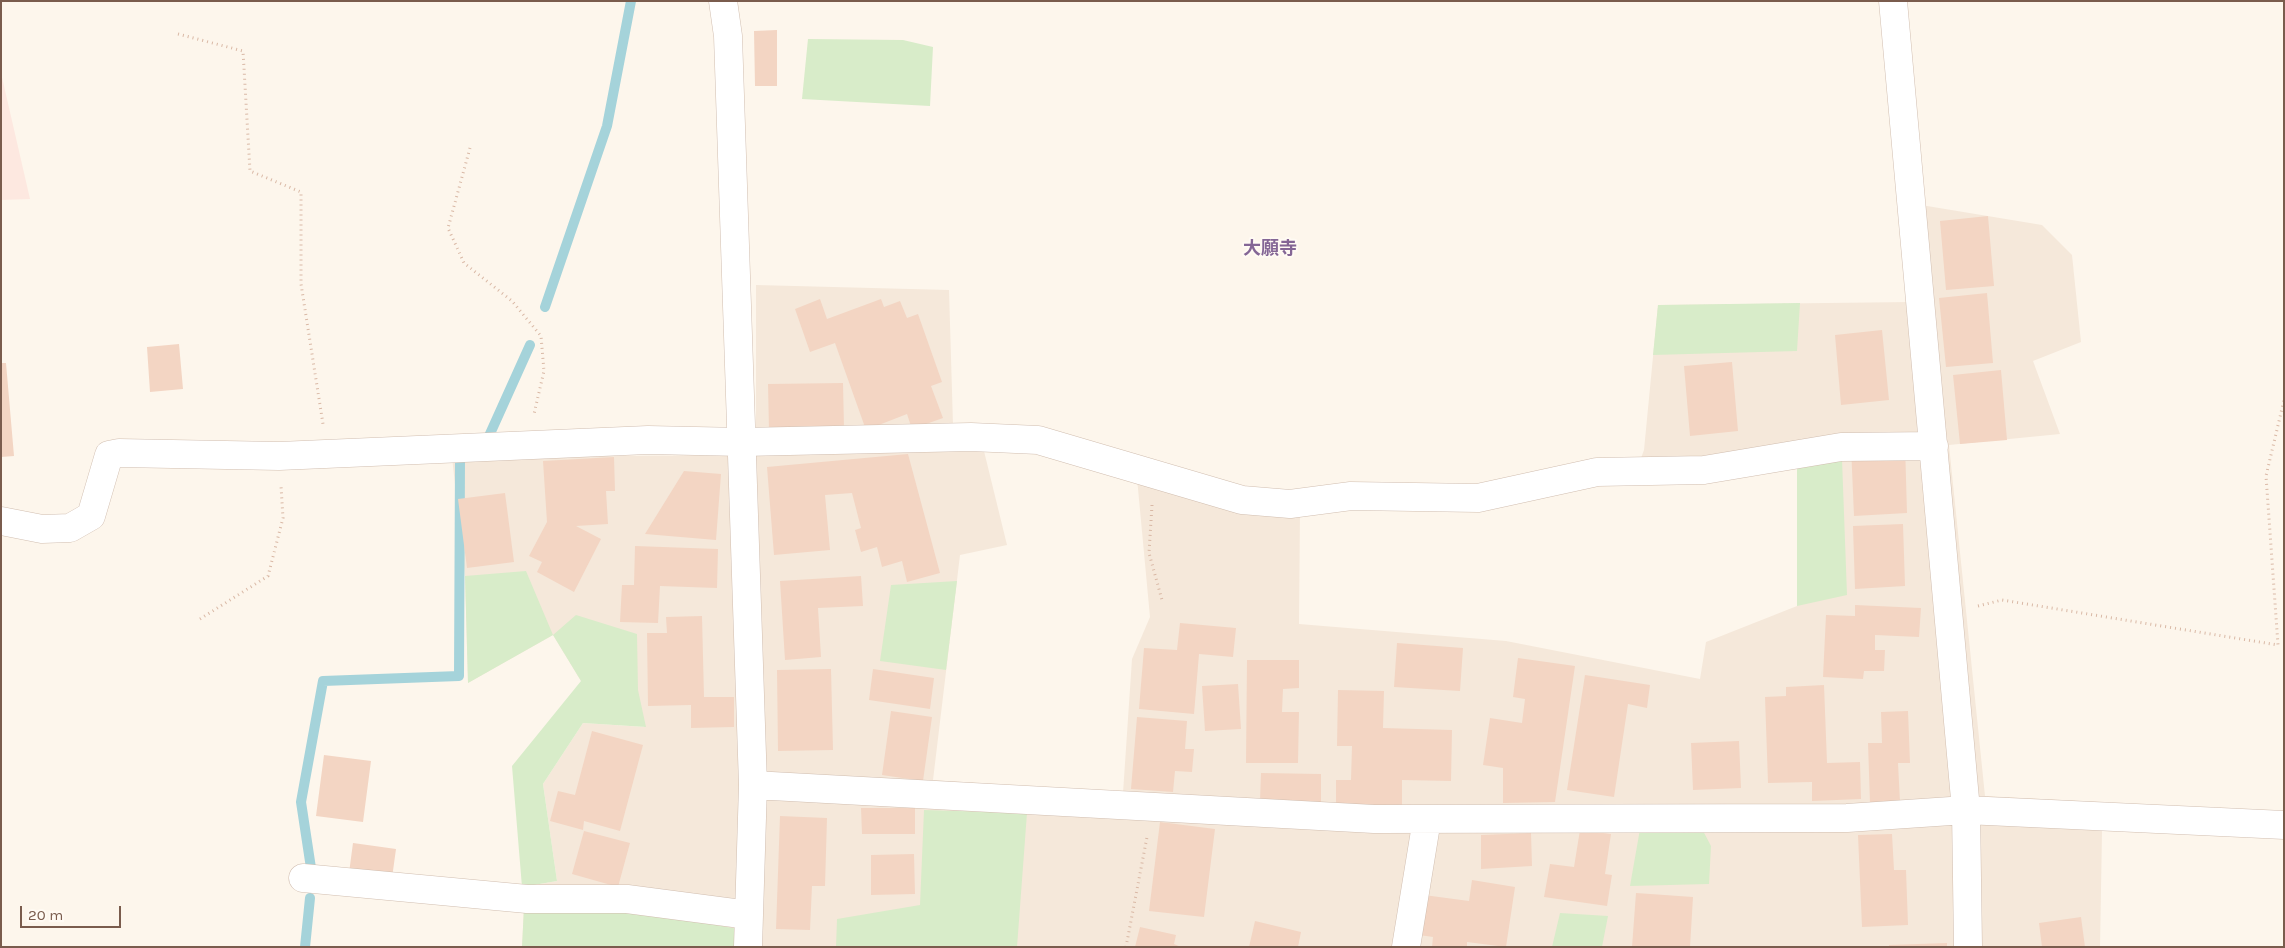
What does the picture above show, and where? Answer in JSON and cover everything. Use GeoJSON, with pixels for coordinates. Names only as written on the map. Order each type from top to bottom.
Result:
{"type":"FeatureCollection","features":[{"type":"Feature","properties":{"kind":"street"},"geometry":{"type":"LineString","coordinates":[[723,1],[728,36],[744,442],[753,785],[748,947]]}},
{"type":"Feature","properties":{"kind":"street"},"geometry":{"type":"LineString","coordinates":[[1893,1],[1966,810],[1968,947]]}},
{"type":"Feature","properties":{"kind":"street"},"geometry":{"type":"LineString","coordinates":[[1,521],[42,529],[70,528],[91,516],[109,455],[119,453],[279,456],[648,440],[744,442],[971,437],[1038,440],[1242,500],[1290,504],[1352,496],[1478,498],[1597,472],[1704,470],[1841,447],[1934,446]]}},
{"type":"Feature","properties":{"kind":"street"},"geometry":{"type":"LineString","coordinates":[[753,785],[1374,819],[1847,818],[1966,810],[2284,825]]}},
{"type":"Feature","properties":{"kind":"street"},"geometry":{"type":"LineString","coordinates":[[1406,947],[1427,819]]}},
{"type":"Feature","properties":{"kind":"street"},"geometry":{"type":"LineString","coordinates":[[303,878],[527,898],[627,899],[748,915]]}},
{"type":"Feature","properties":{"kind":"path"},"geometry":{"type":"LineString","coordinates":[[178,34],[244,51],[250,171],[300,192],[301,284],[327,454]]}},
{"type":"Feature","properties":{"kind":"path"},"geometry":{"type":"LineString","coordinates":[[470,148],[448,228],[464,263],[512,301],[541,336],[544,371],[527,446]]}},
{"type":"Feature","properties":{"kind":"path"},"geometry":{"type":"LineString","coordinates":[[1949,614],[2002,600],[2278,645],[2266,476],[2284,400]]}},
{"type":"Feature","properties":{"kind":"path"},"geometry":{"type":"LineString","coordinates":[[200,619],[268,576],[283,518],[279,456]]}},
{"type":"Feature","properties":{"kind":"path"},"geometry":{"type":"LineString","coordinates":[[1154,474],[1149,553],[1162,600]]}},
{"type":"Feature","properties":{"kind":"path"},"geometry":{"type":"LineString","coordinates":[[1126,947],[1153,807]]}},
{"type":"Feature","properties":{"kind":"shaded area"},"geometry":{"type":"Polygon","coordinates":[[[1,73],[30,199],[1,200],[1,73]]]}},
{"type":"Feature","properties":{"kind":"shaded area"},"geometry":{"type":"Polygon","coordinates":[[[1921,205],[2042,225],[2072,255],[2081,342],[2033,361],[2060,434],[1949,445],[1985,796],[2099,802],[2102,832],[2100,947],[522,947],[524,907],[522,887],[557,881],[543,784],[583,723],[645,727],[581,681],[553,635],[468,683],[465,576],[452,457],[756,455],[756,285],[949,290],[953,425],[983,447],[1007,545],[960,555],[933,780],[1123,793],[1132,659],[1150,617],[1137,478],[1300,511],[1299,624],[1506,641],[1700,679],[1706,642],[1797,606],[1797,469],[1633,480],[1644,450],[1658,305],[1911,302],[1921,205]]]}},
{"type":"Feature","properties":{"kind":"green space"},"geometry":{"type":"Polygon","coordinates":[[[808,39],[903,40],[933,47],[930,106],[802,99],[808,39]]]}},
{"type":"Feature","properties":{"kind":"green space"},"geometry":{"type":"Polygon","coordinates":[[[1800,303],[1797,351],[1653,355],[1658,305],[1800,303]]]}},
{"type":"Feature","properties":{"kind":"green space"},"geometry":{"type":"Polygon","coordinates":[[[1842,459],[1847,595],[1797,606],[1797,468],[1842,459]]]}},
{"type":"Feature","properties":{"kind":"green space"},"geometry":{"type":"Polygon","coordinates":[[[526,571],[553,635],[468,683],[465,576],[526,571]]]}},
{"type":"Feature","properties":{"kind":"green space"},"geometry":{"type":"Polygon","coordinates":[[[957,581],[946,670],[880,661],[891,585],[957,581]]]}},
{"type":"Feature","properties":{"kind":"green space"},"geometry":{"type":"Polygon","coordinates":[[[576,615],[637,634],[638,690],[646,727],[583,723],[543,784],[557,881],[522,887],[512,766],[581,681],[553,635],[576,615]]]}},
{"type":"Feature","properties":{"kind":"green space"},"geometry":{"type":"Polygon","coordinates":[[[924,810],[1027,813],[1017,947],[836,947],[837,919],[920,905],[924,810]]]}},
{"type":"Feature","properties":{"kind":"green space"},"geometry":{"type":"Polygon","coordinates":[[[1701,827],[1711,846],[1709,884],[1630,886],[1640,829],[1701,827]]]}},
{"type":"Feature","properties":{"kind":"green space"},"geometry":{"type":"Polygon","coordinates":[[[524,907],[630,909],[738,929],[738,947],[522,947],[524,907]]]}},
{"type":"Feature","properties":{"kind":"green space"},"geometry":{"type":"Polygon","coordinates":[[[1560,913],[1608,916],[1602,947],[1552,947],[1560,913]]]}},
{"type":"Feature","properties":{"kind":"building"},"geometry":{"type":"Polygon","coordinates":[[[777,30],[777,86],[755,86],[754,31],[777,30]]]}},
{"type":"Feature","properties":{"kind":"building"},"geometry":{"type":"Polygon","coordinates":[[[1988,216],[1994,286],[1946,290],[1940,221],[1988,216]]]}},
{"type":"Feature","properties":{"kind":"building"},"geometry":{"type":"Polygon","coordinates":[[[1987,293],[1993,363],[1946,367],[1939,298],[1987,293]]]}},
{"type":"Feature","properties":{"kind":"building"},"geometry":{"type":"Polygon","coordinates":[[[820,299],[827,319],[881,299],[884,307],[900,301],[907,318],[918,314],[942,382],[931,386],[943,418],[912,429],[907,414],[866,430],[835,343],[810,352],[795,309],[820,299]]]}},
{"type":"Feature","properties":{"kind":"building"},"geometry":{"type":"Polygon","coordinates":[[[1882,330],[1889,400],[1841,405],[1835,335],[1882,330]]]}},
{"type":"Feature","properties":{"kind":"building"},"geometry":{"type":"Polygon","coordinates":[[[179,344],[183,389],[150,392],[147,347],[179,344]]]}},
{"type":"Feature","properties":{"kind":"building"},"geometry":{"type":"Polygon","coordinates":[[[1732,362],[1738,431],[1690,436],[1684,366],[1732,362]]]}},
{"type":"Feature","properties":{"kind":"building"},"geometry":{"type":"Polygon","coordinates":[[[1,363],[6,363],[14,456],[1,457],[1,363]]]}},
{"type":"Feature","properties":{"kind":"building"},"geometry":{"type":"Polygon","coordinates":[[[2001,370],[2007,440],[1960,444],[1953,375],[2001,370]]]}},
{"type":"Feature","properties":{"kind":"building"},"geometry":{"type":"Polygon","coordinates":[[[843,383],[844,428],[769,430],[768,384],[843,383]]]}},
{"type":"Feature","properties":{"kind":"building"},"geometry":{"type":"Polygon","coordinates":[[[1905,444],[1907,513],[1854,516],[1851,446],[1905,444]]]}},
{"type":"Feature","properties":{"kind":"building"},"geometry":{"type":"Polygon","coordinates":[[[908,454],[940,573],[907,582],[902,561],[882,567],[877,547],[861,552],[855,530],[861,528],[852,493],[825,495],[830,550],[774,555],[767,467],[908,454]]]}},
{"type":"Feature","properties":{"kind":"building"},"geometry":{"type":"Polygon","coordinates":[[[614,457],[615,491],[606,491],[608,524],[576,526],[601,539],[574,592],[537,572],[542,562],[529,556],[547,522],[543,461],[614,457]]]}},
{"type":"Feature","properties":{"kind":"building"},"geometry":{"type":"Polygon","coordinates":[[[684,471],[721,474],[716,540],[645,534],[684,471]]]}},
{"type":"Feature","properties":{"kind":"building"},"geometry":{"type":"Polygon","coordinates":[[[505,493],[514,562],[467,568],[458,499],[505,493]]]}},
{"type":"Feature","properties":{"kind":"building"},"geometry":{"type":"Polygon","coordinates":[[[1903,524],[1905,586],[1855,589],[1853,526],[1903,524]]]}},
{"type":"Feature","properties":{"kind":"building"},"geometry":{"type":"Polygon","coordinates":[[[635,546],[718,549],[717,588],[660,586],[658,623],[620,622],[622,585],[634,585],[635,546]]]}},
{"type":"Feature","properties":{"kind":"building"},"geometry":{"type":"Polygon","coordinates":[[[861,576],[863,606],[818,608],[821,657],[785,660],[780,581],[861,576]]]}},
{"type":"Feature","properties":{"kind":"building"},"geometry":{"type":"Polygon","coordinates":[[[1855,605],[1921,608],[1919,637],[1875,635],[1875,650],[1885,650],[1884,671],[1864,671],[1863,679],[1823,677],[1826,615],[1855,616],[1855,605]]]}},
{"type":"Feature","properties":{"kind":"building"},"geometry":{"type":"Polygon","coordinates":[[[702,616],[704,697],[734,697],[734,727],[691,728],[691,705],[648,706],[647,633],[667,633],[666,617],[702,616]]]}},
{"type":"Feature","properties":{"kind":"building"},"geometry":{"type":"Polygon","coordinates":[[[1180,623],[1236,628],[1233,657],[1199,654],[1194,714],[1139,709],[1144,648],[1177,650],[1180,623]]]}},
{"type":"Feature","properties":{"kind":"building"},"geometry":{"type":"Polygon","coordinates":[[[1397,643],[1463,648],[1460,691],[1394,687],[1397,643]]]}},
{"type":"Feature","properties":{"kind":"building"},"geometry":{"type":"Polygon","coordinates":[[[1518,658],[1575,666],[1555,802],[1503,803],[1503,768],[1483,765],[1490,718],[1522,723],[1525,699],[1513,697],[1518,658]]]}},
{"type":"Feature","properties":{"kind":"building"},"geometry":{"type":"Polygon","coordinates":[[[1247,660],[1299,660],[1299,688],[1283,689],[1282,712],[1299,712],[1298,763],[1246,763],[1247,660]]]}},
{"type":"Feature","properties":{"kind":"building"},"geometry":{"type":"Polygon","coordinates":[[[831,669],[833,750],[778,751],[777,670],[831,669]]]}},
{"type":"Feature","properties":{"kind":"building"},"geometry":{"type":"Polygon","coordinates":[[[873,669],[934,678],[930,709],[869,700],[873,669]]]}},
{"type":"Feature","properties":{"kind":"building"},"geometry":{"type":"Polygon","coordinates":[[[1585,675],[1650,685],[1647,708],[1628,704],[1614,797],[1567,790],[1585,675]]]}},
{"type":"Feature","properties":{"kind":"building"},"geometry":{"type":"Polygon","coordinates":[[[1238,684],[1241,729],[1205,731],[1202,686],[1238,684]]]}},
{"type":"Feature","properties":{"kind":"building"},"geometry":{"type":"Polygon","coordinates":[[[1824,685],[1827,763],[1860,762],[1861,799],[1812,801],[1812,782],[1768,783],[1765,697],[1786,696],[1786,687],[1824,685]]]}},
{"type":"Feature","properties":{"kind":"building"},"geometry":{"type":"Polygon","coordinates":[[[1338,690],[1384,691],[1383,728],[1452,730],[1451,781],[1402,780],[1402,807],[1336,806],[1336,780],[1351,780],[1352,746],[1337,746],[1338,690]]]}},
{"type":"Feature","properties":{"kind":"building"},"geometry":{"type":"Polygon","coordinates":[[[891,711],[932,717],[923,781],[882,775],[891,711]]]}},
{"type":"Feature","properties":{"kind":"building"},"geometry":{"type":"Polygon","coordinates":[[[1908,711],[1910,763],[1898,763],[1900,802],[1870,803],[1868,743],[1882,743],[1881,712],[1908,711]]]}},
{"type":"Feature","properties":{"kind":"building"},"geometry":{"type":"Polygon","coordinates":[[[1137,717],[1187,721],[1185,749],[1194,749],[1192,772],[1175,771],[1173,792],[1131,789],[1137,717]]]}},
{"type":"Feature","properties":{"kind":"building"},"geometry":{"type":"Polygon","coordinates":[[[592,731],[643,745],[620,831],[584,821],[583,830],[550,821],[558,791],[575,795],[592,731]]]}},
{"type":"Feature","properties":{"kind":"building"},"geometry":{"type":"Polygon","coordinates":[[[1739,741],[1741,788],[1693,790],[1691,743],[1739,741]]]}},
{"type":"Feature","properties":{"kind":"building"},"geometry":{"type":"Polygon","coordinates":[[[324,755],[371,761],[363,822],[316,816],[324,755]]]}},
{"type":"Feature","properties":{"kind":"building"},"geometry":{"type":"Polygon","coordinates":[[[1261,773],[1321,774],[1321,802],[1260,801],[1261,773]]]}},
{"type":"Feature","properties":{"kind":"building"},"geometry":{"type":"Polygon","coordinates":[[[861,808],[915,808],[915,834],[862,834],[861,808]]]}},
{"type":"Feature","properties":{"kind":"building"},"geometry":{"type":"Polygon","coordinates":[[[780,816],[827,818],[825,886],[812,886],[810,930],[776,929],[780,816]]]}},
{"type":"Feature","properties":{"kind":"building"},"geometry":{"type":"Polygon","coordinates":[[[1160,822],[1215,829],[1204,917],[1149,911],[1160,822]]]}},
{"type":"Feature","properties":{"kind":"building"},"geometry":{"type":"Polygon","coordinates":[[[1580,830],[1611,834],[1605,874],[1612,875],[1607,906],[1544,897],[1550,864],[1574,867],[1580,830]]]}},
{"type":"Feature","properties":{"kind":"building"},"geometry":{"type":"Polygon","coordinates":[[[584,831],[630,843],[618,887],[572,874],[584,831]]]}},
{"type":"Feature","properties":{"kind":"building"},"geometry":{"type":"Polygon","coordinates":[[[1531,833],[1532,866],[1481,869],[1481,835],[1531,833]]]}},
{"type":"Feature","properties":{"kind":"building"},"geometry":{"type":"Polygon","coordinates":[[[1892,834],[1894,870],[1906,870],[1908,925],[1862,927],[1858,835],[1892,834]]]}},
{"type":"Feature","properties":{"kind":"building"},"geometry":{"type":"Polygon","coordinates":[[[353,843],[396,849],[392,878],[349,873],[353,843]]]}},
{"type":"Feature","properties":{"kind":"building"},"geometry":{"type":"Polygon","coordinates":[[[914,854],[915,894],[871,895],[871,855],[914,854]]]}},
{"type":"Feature","properties":{"kind":"building"},"geometry":{"type":"Polygon","coordinates":[[[1472,880],[1515,887],[1506,947],[1467,942],[1467,947],[1432,947],[1433,937],[1419,935],[1424,895],[1469,901],[1472,880]]]}},
{"type":"Feature","properties":{"kind":"building"},"geometry":{"type":"Polygon","coordinates":[[[1636,893],[1693,897],[1690,947],[1632,947],[1636,893]]]}},
{"type":"Feature","properties":{"kind":"building"},"geometry":{"type":"Polygon","coordinates":[[[2081,917],[2085,947],[2042,947],[2039,923],[2081,917]]]}},
{"type":"Feature","properties":{"kind":"building"},"geometry":{"type":"Polygon","coordinates":[[[1255,921],[1301,932],[1298,947],[1249,947],[1255,921]]]}},
{"type":"Feature","properties":{"kind":"building"},"geometry":{"type":"Polygon","coordinates":[[[1140,927],[1176,935],[1174,944],[1181,947],[1135,947],[1140,927]]]}},
{"type":"Feature","properties":{"kind":"building"},"geometry":{"type":"Polygon","coordinates":[[[1947,943],[1947,947],[1889,947],[1889,945],[1947,943]]]}},
{"type":"Feature","properties":{"kind":"waterway"},"geometry":{"type":"LineString","coordinates":[[545,307],[607,126],[631,1]]}},
{"type":"Feature","properties":{"kind":"waterway"},"geometry":{"type":"LineString","coordinates":[[489,436],[530,345]]}},
{"type":"Feature","properties":{"kind":"waterway"},"geometry":{"type":"LineString","coordinates":[[311,868],[301,802],[323,681],[459,676],[460,460]]}},
{"type":"Feature","properties":{"kind":"waterway"},"geometry":{"type":"LineString","coordinates":[[305,947],[310,898]]}},
{"type":"Feature","properties":{"kind":"district","name":"大願寺"},"geometry":{"type":"Point","coordinates":[1270,249]}}]}
